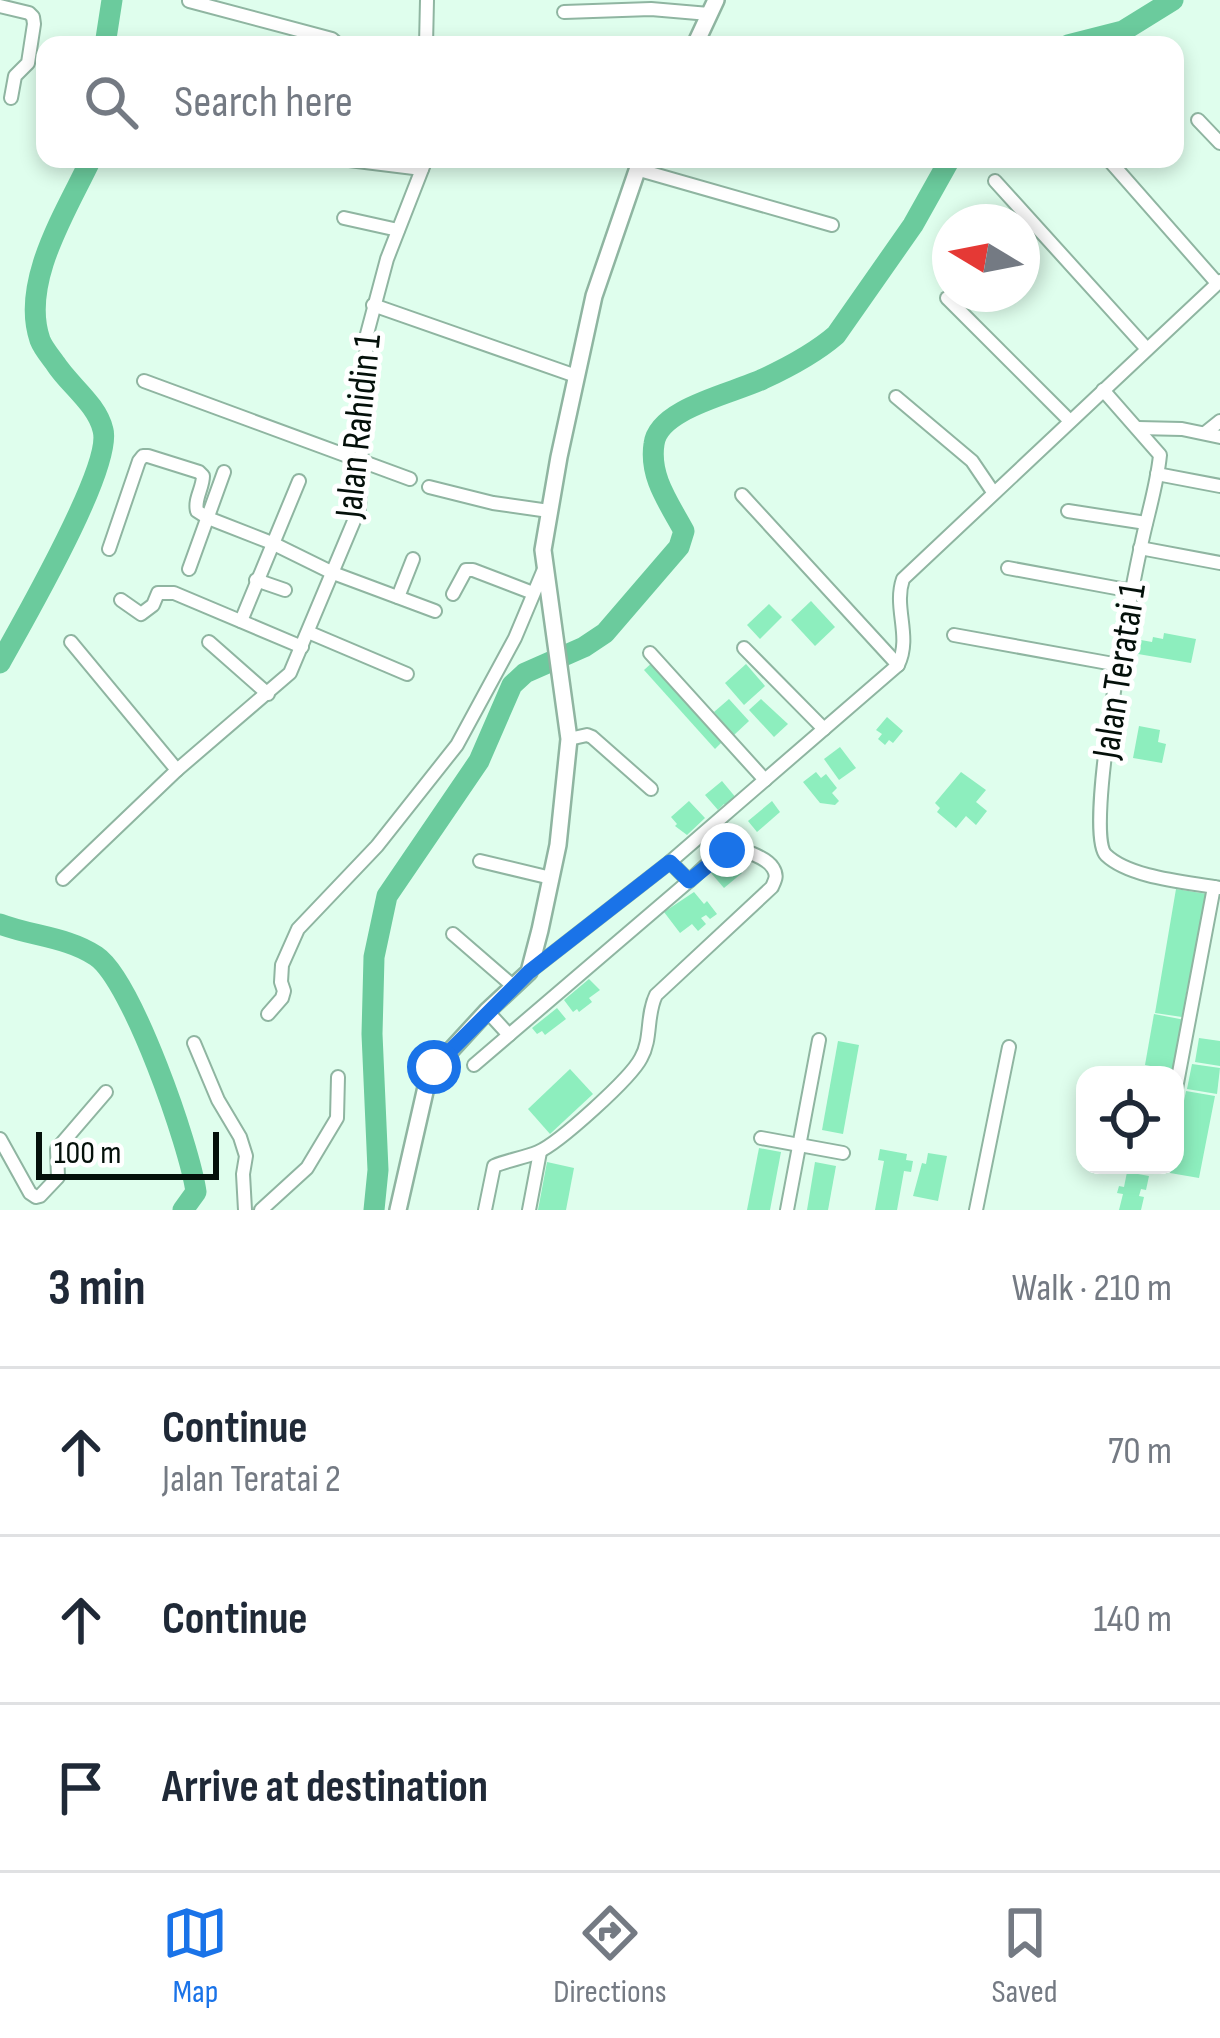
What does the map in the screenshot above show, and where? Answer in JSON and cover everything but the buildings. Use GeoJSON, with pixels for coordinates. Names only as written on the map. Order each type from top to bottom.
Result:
{"type":"FeatureCollection","features":[{"type":"Feature","properties":{"kind":"street"},"geometry":{"type":"LineString","coordinates":[[426,36],[427,0]]}},
{"type":"Feature","properties":{"kind":"street"},"geometry":{"type":"LineString","coordinates":[[189,1],[321,36]]}},
{"type":"Feature","properties":{"kind":"street"},"geometry":{"type":"LineString","coordinates":[[0,5],[34,17],[28,63],[14,79],[11,98]]}},
{"type":"Feature","properties":{"kind":"street"},"geometry":{"type":"LineString","coordinates":[[564,12],[712,7],[698,36]]}},
{"type":"Feature","properties":{"kind":"street"},"geometry":{"type":"LineString","coordinates":[[1198,120],[1220,143]]}},
{"type":"Feature","properties":{"kind":"street","name":"Jalan Rahidin 1"},"geometry":{"type":"LineString","coordinates":[[63,879],[177,770],[290,673],[359,509],[367,334],[373,304],[422,168]]}},
{"type":"Feature","properties":{"kind":"street"},"geometry":{"type":"LineString","coordinates":[[529,972],[564,798],[569,740],[543,550],[594,296],[638,168]]}},
{"type":"Feature","properties":{"kind":"street"},"geometry":{"type":"LineString","coordinates":[[651,168],[832,226]]}},
{"type":"Feature","properties":{"kind":"street"},"geometry":{"type":"LineString","coordinates":[[398,1210],[426,1081],[434,1067],[529,972],[670,862],[898,664],[905,643],[898,596],[903,579],[1219,282],[1116,168]]}},
{"type":"Feature","properties":{"kind":"street"},"geometry":{"type":"LineString","coordinates":[[995,182],[1147,349]]}},
{"type":"Feature","properties":{"kind":"street"},"geometry":{"type":"LineString","coordinates":[[344,218],[398,230]]}},
{"type":"Feature","properties":{"kind":"street"},"geometry":{"type":"LineString","coordinates":[[373,304],[576,376]]}},
{"type":"Feature","properties":{"kind":"street"},"geometry":{"type":"LineString","coordinates":[[961,312],[1070,421]]}},
{"type":"Feature","properties":{"kind":"street"},"geometry":{"type":"LineString","coordinates":[[144,381],[410,479]]}},
{"type":"Feature","properties":{"kind":"street"},"geometry":{"type":"LineString","coordinates":[[1103,390],[1158,450],[1157,474],[1220,486]]}},
{"type":"Feature","properties":{"kind":"street"},"geometry":{"type":"LineString","coordinates":[[896,397],[972,461],[993,492]]}},
{"type":"Feature","properties":{"kind":"street"},"geometry":{"type":"LineString","coordinates":[[1205,433],[1220,421]]}},
{"type":"Feature","properties":{"kind":"street"},"geometry":{"type":"LineString","coordinates":[[1138,428],[1220,437]]}},
{"type":"Feature","properties":{"kind":"street"},"geometry":{"type":"LineString","coordinates":[[109,549],[142,456],[199,472],[203,483],[196,511],[208,518],[435,611]]}},
{"type":"Feature","properties":{"kind":"street"},"geometry":{"type":"LineString","coordinates":[[188,568],[224,472]]}},
{"type":"Feature","properties":{"kind":"street","name":"Jalan Teratai 1"},"geometry":{"type":"LineString","coordinates":[[1157,474],[1118,665],[1099,832],[1102,852],[1124,866],[1217,887]]}},
{"type":"Feature","properties":{"kind":"street"},"geometry":{"type":"LineString","coordinates":[[242,621],[298,481]]}},
{"type":"Feature","properties":{"kind":"street"},"geometry":{"type":"LineString","coordinates":[[428,487],[549,511]]}},
{"type":"Feature","properties":{"kind":"street"},"geometry":{"type":"LineString","coordinates":[[742,495],[898,664]]}},
{"type":"Feature","properties":{"kind":"street"},"geometry":{"type":"LineString","coordinates":[[1068,511],[1146,524]]}},
{"type":"Feature","properties":{"kind":"street"},"geometry":{"type":"LineString","coordinates":[[1141,548],[1220,563]]}},
{"type":"Feature","properties":{"kind":"street"},"geometry":{"type":"LineString","coordinates":[[398,597],[413,559]]}},
{"type":"Feature","properties":{"kind":"street"},"geometry":{"type":"LineString","coordinates":[[1008,568],[1132,591]]}},
{"type":"Feature","properties":{"kind":"street"},"geometry":{"type":"LineString","coordinates":[[268,1014],[282,998],[282,965],[298,929],[377,846],[457,745],[515,638],[544,569]]}},
{"type":"Feature","properties":{"kind":"street"},"geometry":{"type":"LineString","coordinates":[[453,594],[466,570],[533,592]]}},
{"type":"Feature","properties":{"kind":"street"},"geometry":{"type":"LineString","coordinates":[[256,580],[285,590]]}},
{"type":"Feature","properties":{"kind":"street"},"geometry":{"type":"LineString","coordinates":[[121,600],[141,614],[153,605],[158,593],[174,593],[302,647]]}},
{"type":"Feature","properties":{"kind":"street"},"geometry":{"type":"LineString","coordinates":[[308,632],[407,674]]}},
{"type":"Feature","properties":{"kind":"street"},"geometry":{"type":"LineString","coordinates":[[954,635],[1118,665]]}},
{"type":"Feature","properties":{"kind":"street"},"geometry":{"type":"LineString","coordinates":[[71,642],[177,770]]}},
{"type":"Feature","properties":{"kind":"street"},"geometry":{"type":"LineString","coordinates":[[209,643],[268,694]]}},
{"type":"Feature","properties":{"kind":"street"},"geometry":{"type":"LineString","coordinates":[[744,648],[824,729]]}},
{"type":"Feature","properties":{"kind":"street"},"geometry":{"type":"LineString","coordinates":[[650,653],[765,780]]}},
{"type":"Feature","properties":{"kind":"street"},"geometry":{"type":"LineString","coordinates":[[569,740],[592,737],[651,789]]}},
{"type":"Feature","properties":{"kind":"street"},"geometry":{"type":"LineString","coordinates":[[474,1065],[724,852],[731,849],[772,867],[776,876],[772,887],[656,995],[641,1060],[601,1102],[540,1152],[494,1166],[485,1210]]}},
{"type":"Feature","properties":{"kind":"street"},"geometry":{"type":"LineString","coordinates":[[480,861],[550,878]]}},
{"type":"Feature","properties":{"kind":"street"},"geometry":{"type":"LineString","coordinates":[[670,862],[689,881]]}},
{"type":"Feature","properties":{"kind":"street"},"geometry":{"type":"LineString","coordinates":[[1181,1066],[1217,887]]}},
{"type":"Feature","properties":{"kind":"street"},"geometry":{"type":"LineString","coordinates":[[453,934],[513,986]]}},
{"type":"Feature","properties":{"kind":"street"},"geometry":{"type":"LineString","coordinates":[[487,1011],[509,1035]]}},
{"type":"Feature","properties":{"kind":"street"},"geometry":{"type":"LineString","coordinates":[[787,1210],[819,1040]]}},
{"type":"Feature","properties":{"kind":"street"},"geometry":{"type":"LineString","coordinates":[[194,1043],[218,1100],[241,1137],[246,1156],[244,1210]]}},
{"type":"Feature","properties":{"kind":"street"},"geometry":{"type":"LineString","coordinates":[[976,1210],[1009,1046]]}},
{"type":"Feature","properties":{"kind":"street"},"geometry":{"type":"LineString","coordinates":[[261,1210],[307,1168],[337,1118],[338,1078]]}},
{"type":"Feature","properties":{"kind":"street"},"geometry":{"type":"LineString","coordinates":[[0,1139],[30,1193],[40,1196],[58,1177],[59,1145],[106,1092]]}},
{"type":"Feature","properties":{"kind":"street"},"geometry":{"type":"LineString","coordinates":[[760,1138],[843,1153]]}},
{"type":"Feature","properties":{"kind":"street"},"geometry":{"type":"LineString","coordinates":[[529,1210],[540,1152]]}},
{"type":"Feature","properties":{"kind":"waterway"},"geometry":{"type":"LineString","coordinates":[[106,36],[112,0]]}},
{"type":"Feature","properties":{"kind":"waterway"},"geometry":{"type":"LineString","coordinates":[[1103,36],[1123,31],[1173,0]]}},
{"type":"Feature","properties":{"kind":"waterway"},"geometry":{"type":"LineString","coordinates":[[0,663],[64,545],[102,449],[100,421],[45,349],[35,318],[36,294],[49,247],[86,168]]}},
{"type":"Feature","properties":{"kind":"waterway"},"geometry":{"type":"LineString","coordinates":[[374,1210],[378,1170],[374,957],[387,896],[479,761],[512,685],[525,673],[605,633],[679,547],[684,531],[654,468],[659,431],[683,411],[782,370],[836,335],[913,225],[945,168]]}},
{"type":"Feature","properties":{"kind":"waterway"},"geometry":{"type":"LineString","coordinates":[[0,924],[74,945],[96,956],[110,971],[142,1029],[183,1140],[196,1192],[183,1210]]}},
{"type":"Feature","properties":{"kind":"route"},"geometry":{"type":"LineString","coordinates":[[434,1067],[529,972],[670,862],[689,881],[727,850]]}}]}
